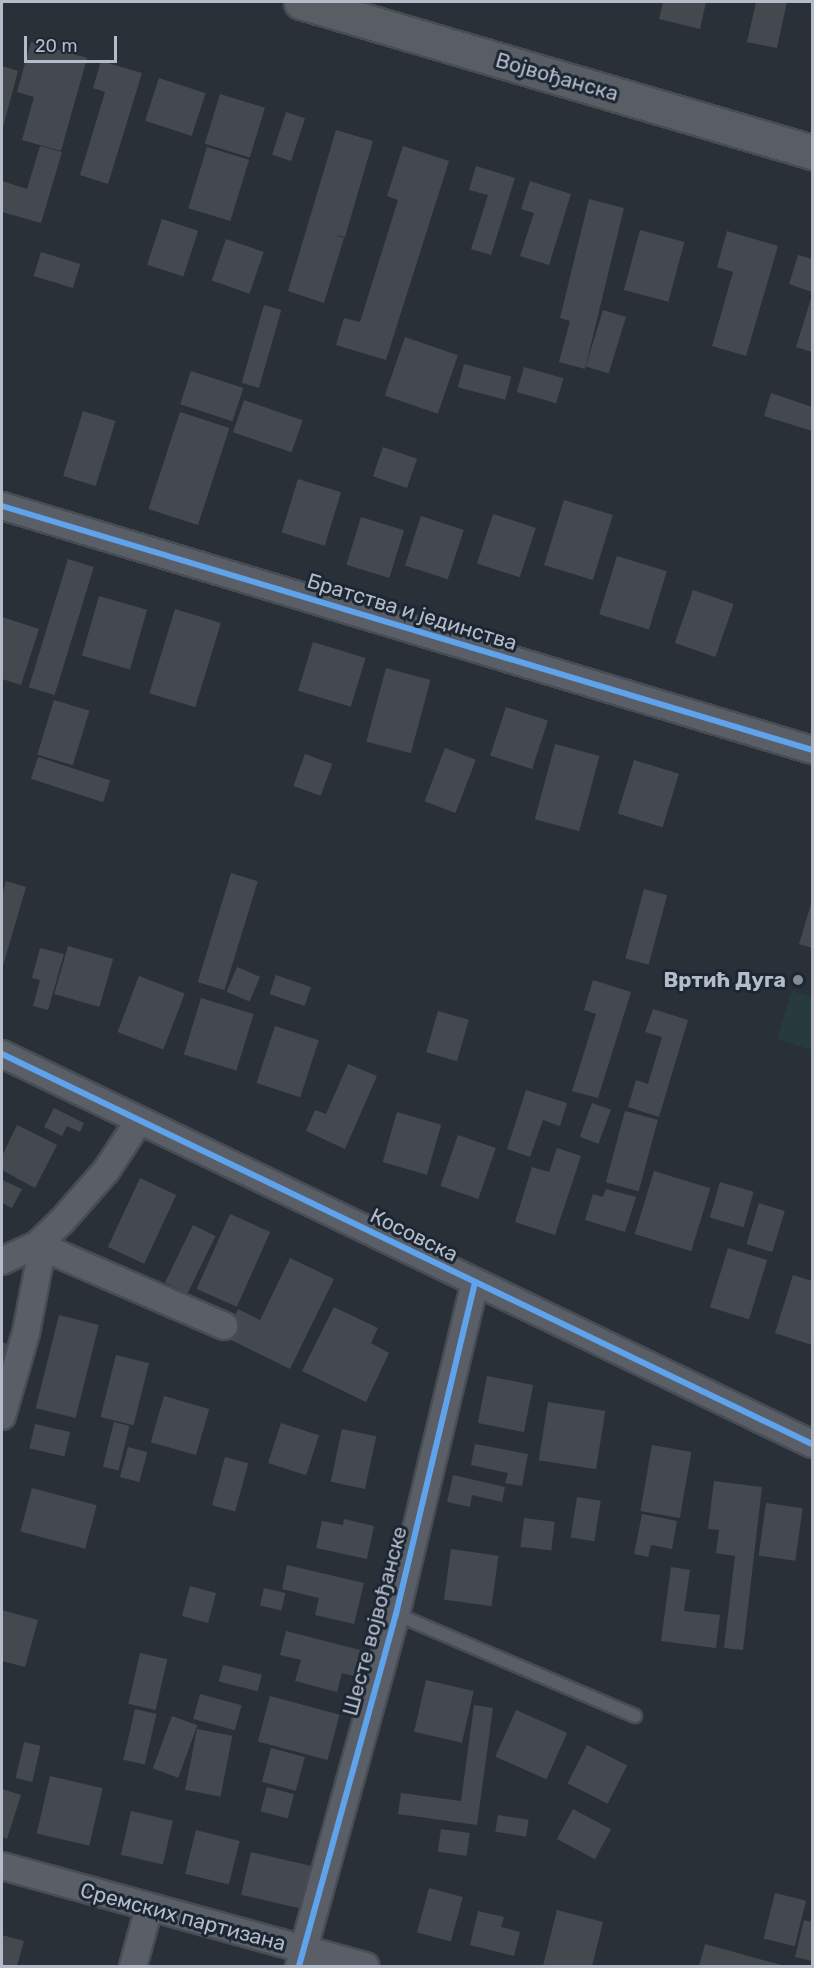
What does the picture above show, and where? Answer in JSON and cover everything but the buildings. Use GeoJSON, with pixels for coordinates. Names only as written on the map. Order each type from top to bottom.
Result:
{"type":"FeatureCollection","features":[{"type":"Feature","properties":{"kind":"main road","name":"Војвођанска"},"geometry":{"type":"LineString","coordinates":[[301,2],[813,152]]}},
{"type":"Feature","properties":{"kind":"street","name":"Братства и јединства"},"geometry":{"type":"LineString","coordinates":[[2,506],[813,750]]}},
{"type":"Feature","properties":{"kind":"street","name":"Косовска"},"geometry":{"type":"LineString","coordinates":[[2,1054],[813,1444]]}},
{"type":"Feature","properties":{"kind":"street"},"geometry":{"type":"LineString","coordinates":[[2,1261],[37,1245],[81,1202],[139,1121]]}},
{"type":"Feature","properties":{"kind":"street"},"geometry":{"type":"LineString","coordinates":[[37,1245],[224,1326]]}},
{"type":"Feature","properties":{"kind":"street"},"geometry":{"type":"LineString","coordinates":[[2,1416],[26,1333],[39,1265],[37,1245]]}},
{"type":"Feature","properties":{"kind":"street","name":"Шесте војвођанске"},"geometry":{"type":"LineString","coordinates":[[301,1958],[396,1614],[476,1283]]}},
{"type":"Feature","properties":{"kind":"street","name":"Сремских партизана"},"geometry":{"type":"LineString","coordinates":[[2,1866],[149,1908],[301,1958],[364,1966]]}},
{"type":"Feature","properties":{"kind":"street"},"geometry":{"type":"LineString","coordinates":[[133,1966],[149,1908]]}},
{"type":"Feature","properties":{"kind":"lane","name":"Шесте војвођанске"},"geometry":{"type":"LineString","coordinates":[[396,1614],[635,1716]]}},
{"type":"Feature","properties":{"kind":"green space"},"geometry":{"type":"Polygon","coordinates":[[[792,991],[812,997],[812,1050],[777,1039],[792,991]]]}},
{"type":"Feature","properties":{"kind":"cycle path"},"geometry":{"type":"LineString","coordinates":[[2,506],[812,750]]}},
{"type":"Feature","properties":{"kind":"cycle path"},"geometry":{"type":"LineString","coordinates":[[2,1054],[812,1444]]}},
{"type":"Feature","properties":{"kind":"cycle path"},"geometry":{"type":"LineString","coordinates":[[299,1966],[396,1614],[475,1283]]}},
{"type":"Feature","properties":{"kind":"place","name":"Вртић Дуга"},"geometry":{"type":"Point","coordinates":[798,980]}}]}
